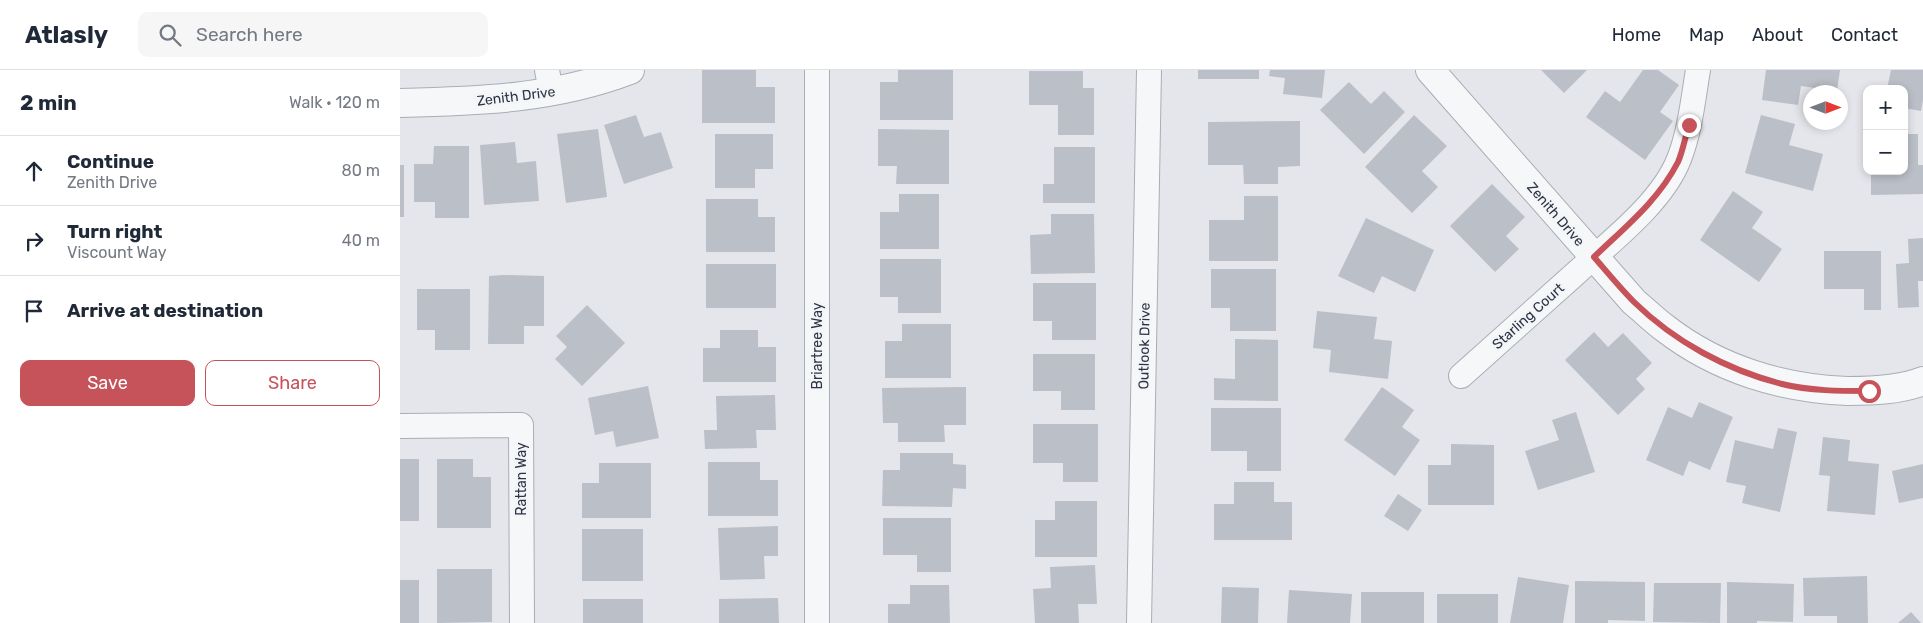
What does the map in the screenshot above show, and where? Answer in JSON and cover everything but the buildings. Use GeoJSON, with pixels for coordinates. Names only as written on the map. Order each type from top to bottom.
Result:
{"type":"FeatureCollection","features":[{"type":"Feature","properties":{"kind":"street","name":"Zenith Drive"},"geometry":{"type":"LineString","coordinates":[[400,103],[480,101],[549,81],[612,77],[630,70]]}},
{"type":"Feature","properties":{"kind":"street","name":"Briartree Way"},"geometry":{"type":"LineString","coordinates":[[816,70],[818,623]]}},
{"type":"Feature","properties":{"kind":"street","name":"Outlook Drive"},"geometry":{"type":"LineString","coordinates":[[1140,623],[1149,70]]}},
{"type":"Feature","properties":{"kind":"street","name":"Zenith Drive"},"geometry":{"type":"LineString","coordinates":[[1430,70],[1634,302],[1667,330],[1703,353],[1742,371],[1783,384],[1826,390],[1869,391],[1912,386],[1923,381]]}},
{"type":"Feature","properties":{"kind":"street","name":"Starling Court"},"geometry":{"type":"LineString","coordinates":[[1461,376],[1594,257],[1648,206],[1660,192],[1678,160],[1689,125],[1698,70]]}},
{"type":"Feature","properties":{"kind":"street","name":"Rattan Way"},"geometry":{"type":"LineString","coordinates":[[400,426],[521,425],[522,623]]}},
{"type":"Feature","properties":{"kind":"route"},"geometry":{"type":"LineString","coordinates":[[1689,125],[1678,160],[1660,192],[1648,206],[1594,257],[1634,302],[1667,330],[1703,353],[1742,371],[1783,384],[1826,390],[1869,391]]}}]}
